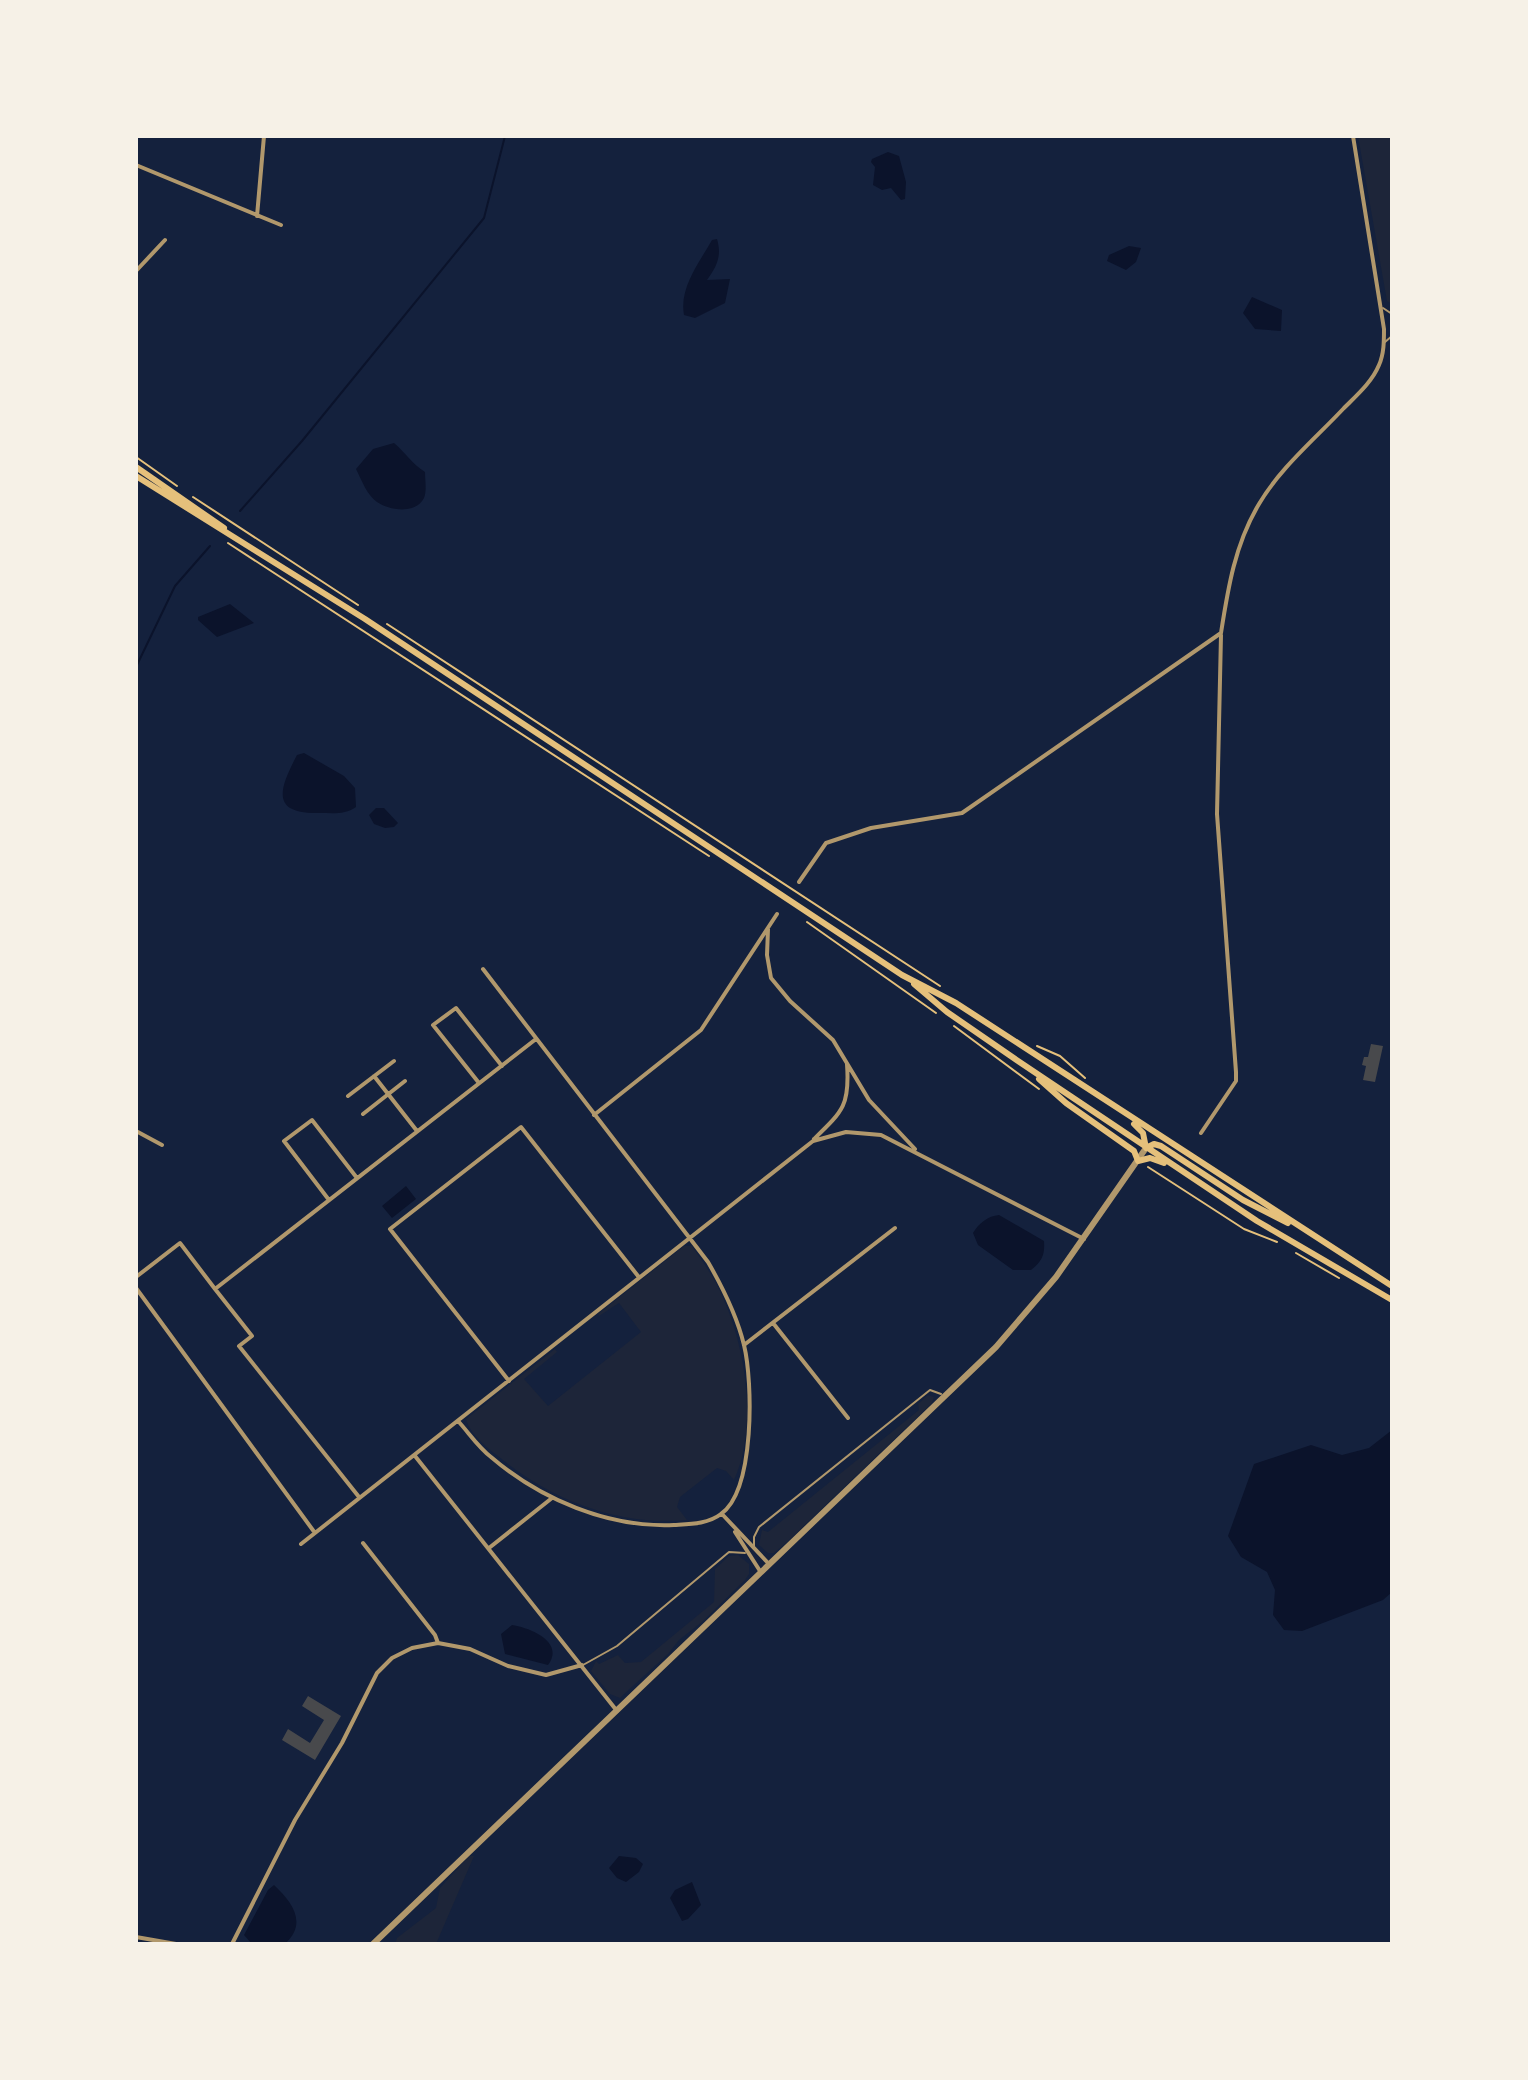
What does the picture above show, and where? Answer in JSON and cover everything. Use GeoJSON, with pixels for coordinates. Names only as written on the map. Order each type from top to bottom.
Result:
{"type":"FeatureCollection","features":[{"type":"Feature","properties":{"kind":"main road"},"geometry":{"type":"LineString","coordinates":[[136,467],[232,535]]}},
{"type":"Feature","properties":{"kind":"main road"},"geometry":{"type":"LineString","coordinates":[[136,476],[365,619],[902,975],[947,1012],[1257,1221],[1392,1300]]}},
{"type":"Feature","properties":{"kind":"main road"},"geometry":{"type":"LineString","coordinates":[[902,975],[956,1003],[1392,1286]]}},
{"type":"Feature","properties":{"kind":"main road"},"geometry":{"type":"LineString","coordinates":[[1018,1061],[1066,1103],[1134,1151],[1138,1161],[1150,1158],[1180,1170]]}},
{"type":"Feature","properties":{"kind":"main road"},"geometry":{"type":"LineString","coordinates":[[1123,1114],[1143,1133],[1146,1148]]}},
{"type":"Feature","properties":{"kind":"main road"},"geometry":{"type":"LineString","coordinates":[[1146,1148],[1154,1144],[1161,1146],[1243,1200],[1315,1236]]}},
{"type":"Feature","properties":{"kind":"street"},"geometry":{"type":"LineString","coordinates":[[257,216],[264,136]]}},
{"type":"Feature","properties":{"kind":"street"},"geometry":{"type":"LineString","coordinates":[[1201,1133],[1236,1081],[1217,814],[1221,633],[1229,580],[1242,538],[1260,502],[1296,458],[1366,385],[1379,366],[1384,343],[1381,306],[1353,136]]}},
{"type":"Feature","properties":{"kind":"street"},"geometry":{"type":"LineString","coordinates":[[136,165],[281,225]]}},
{"type":"Feature","properties":{"kind":"street"},"geometry":{"type":"LineString","coordinates":[[136,271],[165,240]]}},
{"type":"Feature","properties":{"kind":"street"},"geometry":{"type":"LineString","coordinates":[[799,882],[826,843],[837,838],[871,828],[962,813],[1221,633]]}},
{"type":"Feature","properties":{"kind":"street"},"geometry":{"type":"LineString","coordinates":[[594,1115],[701,1030],[777,914]]}},
{"type":"Feature","properties":{"kind":"street"},"geometry":{"type":"LineString","coordinates":[[768,929],[767,955],[771,978],[790,1001],[833,1040],[869,1100],[919,1153]]}},
{"type":"Feature","properties":{"kind":"street"},"geometry":{"type":"LineString","coordinates":[[458,1421],[488,1455],[552,1498],[603,1517],[629,1522],[695,1524],[722,1514],[737,1492],[748,1439],[750,1408],[744,1345],[722,1285],[690,1236],[483,969]]}},
{"type":"Feature","properties":{"kind":"street"},"geometry":{"type":"LineString","coordinates":[[479,1083],[433,1025],[456,1008],[502,1066]]}},
{"type":"Feature","properties":{"kind":"street"},"geometry":{"type":"LineString","coordinates":[[215,1289],[536,1039]]}},
{"type":"Feature","properties":{"kind":"street"},"geometry":{"type":"LineString","coordinates":[[348,1096],[394,1061]]}},
{"type":"Feature","properties":{"kind":"street"},"geometry":{"type":"LineString","coordinates":[[301,1544],[813,1141],[845,1104],[848,1083],[846,1062]]}},
{"type":"Feature","properties":{"kind":"street"},"geometry":{"type":"LineString","coordinates":[[374,1076],[417,1131]]}},
{"type":"Feature","properties":{"kind":"street"},"geometry":{"type":"LineString","coordinates":[[363,1114],[405,1081]]}},
{"type":"Feature","properties":{"kind":"street"},"geometry":{"type":"LineString","coordinates":[[329,1200],[284,1141],[312,1120],[357,1178]]}},
{"type":"Feature","properties":{"kind":"street"},"geometry":{"type":"LineString","coordinates":[[509,1381],[390,1229],[521,1127],[638,1276]]}},
{"type":"Feature","properties":{"kind":"street"},"geometry":{"type":"LineString","coordinates":[[136,1131],[162,1145]]}},
{"type":"Feature","properties":{"kind":"street"},"geometry":{"type":"LineString","coordinates":[[813,1141],[829,1135],[864,1132],[881,1135],[1085,1239]]}},
{"type":"Feature","properties":{"kind":"street"},"geometry":{"type":"LineString","coordinates":[[373,1944],[996,1347],[1085,1239],[1146,1148]]}},
{"type":"Feature","properties":{"kind":"street"},"geometry":{"type":"LineString","coordinates":[[744,1345],[895,1228]]}},
{"type":"Feature","properties":{"kind":"street"},"geometry":{"type":"LineString","coordinates":[[136,1277],[180,1243],[252,1336],[239,1346],[360,1498]]}},
{"type":"Feature","properties":{"kind":"street"},"geometry":{"type":"LineString","coordinates":[[136,1288],[315,1533]]}},
{"type":"Feature","properties":{"kind":"street"},"geometry":{"type":"LineString","coordinates":[[773,1323],[848,1418]]}},
{"type":"Feature","properties":{"kind":"street"},"geometry":{"type":"LineString","coordinates":[[414,1455],[617,1711]]}},
{"type":"Feature","properties":{"kind":"street"},"geometry":{"type":"LineString","coordinates":[[489,1548],[552,1498]]}},
{"type":"Feature","properties":{"kind":"street"},"geometry":{"type":"LineString","coordinates":[[722,1514],[761,1572]]}},
{"type":"Feature","properties":{"kind":"street"},"geometry":{"type":"LineString","coordinates":[[734,1530],[769,1564]]}},
{"type":"Feature","properties":{"kind":"street"},"geometry":{"type":"LineString","coordinates":[[363,1543],[438,1643]]}},
{"type":"Feature","properties":{"kind":"street"},"geometry":{"type":"LineString","coordinates":[[232,1944],[295,1820],[342,1743],[377,1673],[392,1658],[412,1648],[438,1643],[470,1649],[508,1666],[546,1675],[582,1665]]}},
{"type":"Feature","properties":{"kind":"street"},"geometry":{"type":"LineString","coordinates":[[136,1937],[176,1944]]}},
{"type":"Feature","properties":{"kind":"lane"},"geometry":{"type":"LineString","coordinates":[[1381,306],[1392,314]]}},
{"type":"Feature","properties":{"kind":"lane"},"geometry":{"type":"LineString","coordinates":[[1384,343],[1392,336]]}},
{"type":"Feature","properties":{"kind":"lane"},"geometry":{"type":"LineString","coordinates":[[754,1549],[754,1537],[759,1527],[930,1390],[938,1391],[945,1397]]}},
{"type":"Feature","properties":{"kind":"lane"},"geometry":{"type":"LineString","coordinates":[[582,1665],[617,1646],[729,1552],[747,1554]]}},
{"type":"Feature","properties":{"kind":"path"},"geometry":{"type":"LineString","coordinates":[[136,457],[367,611]]}},
{"type":"Feature","properties":{"kind":"path"},"geometry":{"type":"LineString","coordinates":[[220,537],[711,858]]}},
{"type":"Feature","properties":{"kind":"path"},"geometry":{"type":"LineString","coordinates":[[380,620],[945,989]]}},
{"type":"Feature","properties":{"kind":"path"},"geometry":{"type":"LineString","coordinates":[[801,917],[936,1013]]}},
{"type":"Feature","properties":{"kind":"path"},"geometry":{"type":"LineString","coordinates":[[947,1021],[1044,1093]]}},
{"type":"Feature","properties":{"kind":"path"},"geometry":{"type":"LineString","coordinates":[[1031,1044],[1053,1052]]}},
{"type":"Feature","properties":{"kind":"path"},"geometry":{"type":"LineString","coordinates":[[1158,1173],[1251,1233],[1279,1243]]}},
{"type":"Feature","properties":{"kind":"path"},"geometry":{"type":"LineString","coordinates":[[1291,1250],[1350,1284]]}},
{"type":"Feature","properties":{"kind":"shaded area"},"geometry":{"type":"Polygon","coordinates":[[[1358,136],[1392,136],[1392,304],[1387,301],[1358,136]]]}},
{"type":"Feature","properties":{"kind":"shaded area"},"geometry":{"type":"Polygon","coordinates":[[[888,152],[899,156],[906,182],[905,199],[901,200],[891,188],[882,190],[873,185],[875,167],[872,159],[888,152]]]}},
{"type":"Feature","properties":{"kind":"shaded area"},"geometry":{"type":"Polygon","coordinates":[[[717,239],[718,261],[707,280],[730,279],[725,303],[695,318],[684,315],[687,285],[712,240],[717,239]]]}},
{"type":"Feature","properties":{"kind":"shaded area"},"geometry":{"type":"Polygon","coordinates":[[[1129,246],[1141,248],[1136,262],[1126,270],[1107,261],[1109,255],[1129,246]]]}},
{"type":"Feature","properties":{"kind":"shaded area"},"geometry":{"type":"Polygon","coordinates":[[[1252,297],[1282,310],[1281,331],[1255,329],[1243,313],[1252,297]]]}},
{"type":"Feature","properties":{"kind":"shaded area"},"geometry":{"type":"Polygon","coordinates":[[[394,443],[425,472],[424,498],[409,509],[395,509],[373,499],[356,469],[373,449],[394,443]]]}},
{"type":"Feature","properties":{"kind":"shaded area"},"geometry":{"type":"Polygon","coordinates":[[[230,604],[254,623],[217,637],[198,620],[198,617],[230,604]]]}},
{"type":"Feature","properties":{"kind":"shaded area"},"geometry":{"type":"Polygon","coordinates":[[[304,753],[344,776],[355,788],[356,807],[343,812],[319,813],[292,809],[286,804],[283,788],[286,778],[297,755],[304,753]]]}},
{"type":"Feature","properties":{"kind":"shaded area"},"geometry":{"type":"Polygon","coordinates":[[[376,808],[384,808],[398,823],[385,828],[374,824],[369,815],[376,808]]]}},
{"type":"Feature","properties":{"kind":"shaded area"},"geometry":{"type":"Polygon","coordinates":[[[406,1186],[416,1199],[392,1218],[382,1206],[406,1186]]]}},
{"type":"Feature","properties":{"kind":"shaded area"},"geometry":{"type":"Polygon","coordinates":[[[999,1215],[1044,1241],[1042,1257],[1031,1270],[1013,1270],[978,1245],[973,1233],[975,1229],[988,1218],[999,1215]]]}},
{"type":"Feature","properties":{"kind":"shaded area"},"geometry":{"type":"Polygon","coordinates":[[[684,1246],[692,1246],[716,1283],[726,1304],[741,1354],[747,1407],[746,1433],[734,1480],[726,1471],[717,1468],[680,1497],[677,1507],[687,1520],[635,1519],[586,1507],[563,1497],[518,1472],[479,1440],[466,1419],[555,1349],[557,1352],[524,1379],[548,1406],[641,1332],[619,1303],[598,1314],[684,1246]]]}},
{"type":"Feature","properties":{"kind":"shaded area"},"geometry":{"type":"Polygon","coordinates":[[[928,1395],[934,1397],[932,1403],[787,1542],[774,1553],[768,1553],[759,1545],[762,1530],[768,1532],[919,1410],[918,1404],[928,1395]]]}},
{"type":"Feature","properties":{"kind":"shaded area"},"geometry":{"type":"Polygon","coordinates":[[[1392,1430],[1392,1592],[1383,1600],[1302,1631],[1284,1630],[1273,1615],[1275,1590],[1267,1572],[1241,1557],[1228,1536],[1254,1464],[1311,1445],[1342,1455],[1369,1448],[1392,1430]]]}},
{"type":"Feature","properties":{"kind":"shaded area"},"geometry":{"type":"Polygon","coordinates":[[[738,1555],[749,1564],[749,1574],[745,1580],[620,1698],[610,1694],[591,1671],[596,1661],[599,1664],[618,1655],[625,1663],[641,1662],[714,1602],[715,1569],[729,1556],[738,1555]]]}},
{"type":"Feature","properties":{"kind":"shaded area"},"geometry":{"type":"Polygon","coordinates":[[[512,1625],[528,1629],[549,1643],[552,1657],[548,1665],[505,1654],[501,1634],[512,1625]]]}},
{"type":"Feature","properties":{"kind":"shaded area"},"geometry":{"type":"Polygon","coordinates":[[[469,1856],[474,1856],[436,1944],[395,1944],[397,1938],[436,1908],[440,1888],[469,1856]]]}},
{"type":"Feature","properties":{"kind":"shaded area"},"geometry":{"type":"Polygon","coordinates":[[[619,1856],[636,1858],[643,1864],[639,1872],[626,1882],[617,1878],[609,1868],[619,1856]]]}},
{"type":"Feature","properties":{"kind":"shaded area"},"geometry":{"type":"Polygon","coordinates":[[[692,1882],[701,1905],[682,1921],[670,1898],[675,1890],[692,1882]]]}},
{"type":"Feature","properties":{"kind":"shaded area"},"geometry":{"type":"Polygon","coordinates":[[[274,1885],[287,1898],[295,1913],[296,1928],[285,1944],[252,1944],[244,1935],[268,1890],[274,1885]]]}},
{"type":"Feature","properties":{"kind":"building"},"geometry":{"type":"Polygon","coordinates":[[[1371,1044],[1383,1046],[1375,1082],[1363,1080],[1366,1066],[1362,1065],[1371,1044]]]}},
{"type":"Feature","properties":{"kind":"building"},"geometry":{"type":"Polygon","coordinates":[[[308,1696],[341,1716],[315,1760],[282,1740],[288,1729],[310,1743],[324,1720],[302,1706],[308,1696]]]}},
{"type":"Feature","properties":{"kind":"waterway"},"geometry":{"type":"LineString","coordinates":[[240,511],[302,441],[484,218],[505,136]]}},
{"type":"Feature","properties":{"kind":"waterway"},"geometry":{"type":"LineString","coordinates":[[136,667],[175,586],[210,546]]}}]}
